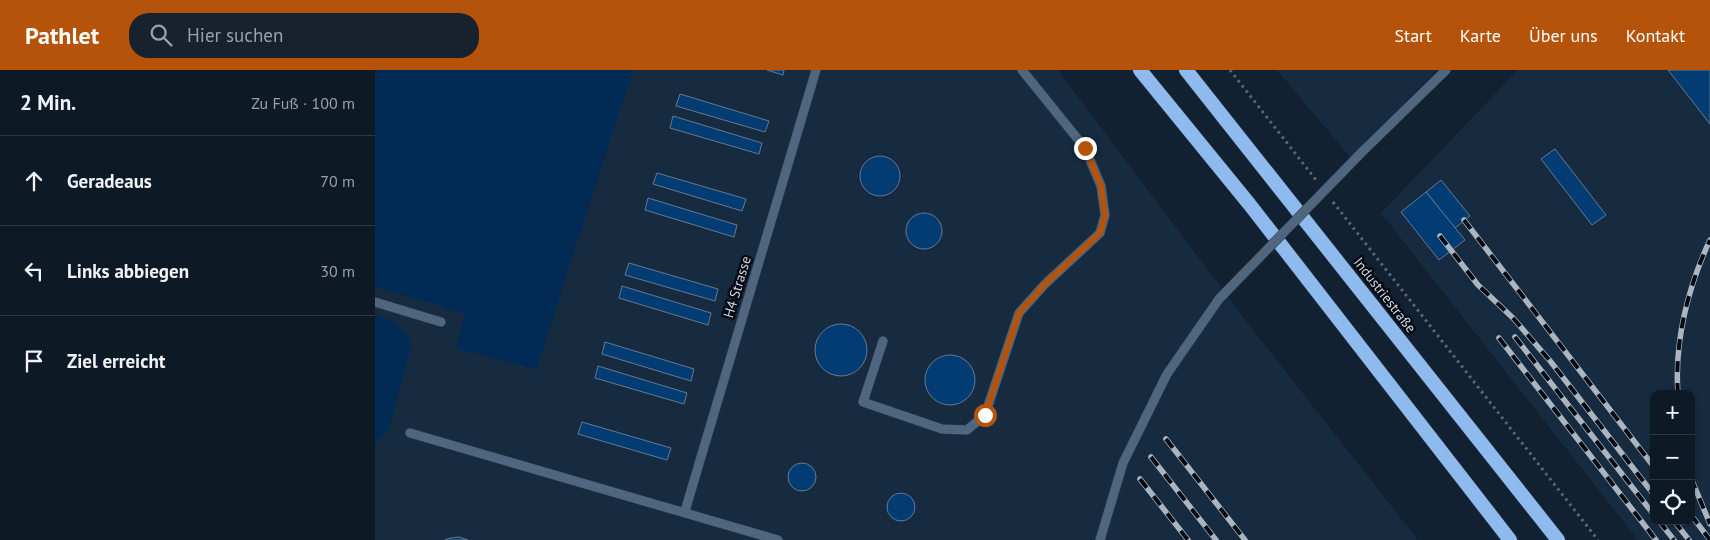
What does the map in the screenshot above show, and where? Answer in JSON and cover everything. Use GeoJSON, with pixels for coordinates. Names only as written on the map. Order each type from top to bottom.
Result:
{"type":"FeatureCollection","features":[{"type":"Feature","properties":{"kind":"highway"},"geometry":{"type":"LineString","coordinates":[[1140,70],[1250,205],[1510,540]]}},
{"type":"Feature","properties":{"kind":"highway","name":"Industriestraße"},"geometry":{"type":"LineString","coordinates":[[1186,70],[1558,540]]}},
{"type":"Feature","properties":{"kind":"lane","name":"H4 Strasse"},"geometry":{"type":"LineString","coordinates":[[685,512],[816,70]]}},
{"type":"Feature","properties":{"kind":"lane"},"geometry":{"type":"LineString","coordinates":[[883,341],[863,402],[942,429],[967,430],[985,415],[1019,313],[1045,284],[1100,233],[1105,215],[1101,186],[1085,148],[1022,70]]}},
{"type":"Feature","properties":{"kind":"lane"},"geometry":{"type":"LineString","coordinates":[[1100,540],[1123,463],[1167,374],[1219,299],[1362,152],[1446,70]]}},
{"type":"Feature","properties":{"kind":"lane"},"geometry":{"type":"LineString","coordinates":[[375,302],[441,322]]}},
{"type":"Feature","properties":{"kind":"lane"},"geometry":{"type":"LineString","coordinates":[[410,433],[778,540]]}},
{"type":"Feature","properties":{"kind":"path"},"geometry":{"type":"LineString","coordinates":[[1230,70],[1322,188]]}},
{"type":"Feature","properties":{"kind":"path"},"geometry":{"type":"LineString","coordinates":[[1328,195],[1598,540]]}},
{"type":"Feature","properties":{"kind":"shaded area"},"geometry":{"type":"Polygon","coordinates":[[[375,70],[1058,70],[1250,326],[1418,540],[375,540],[375,70]]]}},
{"type":"Feature","properties":{"kind":"shaded area"},"geometry":{"type":"Polygon","coordinates":[[[375,70],[633,70],[536,370],[456,348],[465,314],[375,286],[375,70]]]}},
{"type":"Feature","properties":{"kind":"shaded area"},"geometry":{"type":"Polygon","coordinates":[[[1277,70],[1437,70],[1350,157],[1277,70]]]}},
{"type":"Feature","properties":{"kind":"shaded area"},"geometry":{"type":"Polygon","coordinates":[[[1518,70],[1710,70],[1710,540],[1638,540],[1381,213],[1518,70]]]}},
{"type":"Feature","properties":{"kind":"shaded area"},"geometry":{"type":"Polygon","coordinates":[[[375,315],[397,322],[412,344],[388,431],[375,443],[375,315]]]}},
{"type":"Feature","properties":{"kind":"building"},"geometry":{"type":"Polygon","coordinates":[[[767,70],[784,70],[783,75],[767,70]]]}},
{"type":"Feature","properties":{"kind":"building"},"geometry":{"type":"Polygon","coordinates":[[[1668,70],[1710,70],[1710,124],[1668,70]]]}},
{"type":"Feature","properties":{"kind":"building"},"geometry":{"type":"Polygon","coordinates":[[[680,94],[769,121],[765,132],[676,106],[680,94]]]}},
{"type":"Feature","properties":{"kind":"building"},"geometry":{"type":"Polygon","coordinates":[[[673,116],[762,143],[759,154],[670,128],[673,116]]]}},
{"type":"Feature","properties":{"kind":"building"},"geometry":{"type":"Polygon","coordinates":[[[1555,149],[1606,215],[1592,225],[1541,159],[1555,149]]]}},
{"type":"Feature","properties":{"kind":"building"},"geometry":{"type":"Polygon","coordinates":[[[880,156],[894,162],[900,176],[894,190],[880,196],[866,190],[860,176],[866,162],[880,156]]]}},
{"type":"Feature","properties":{"kind":"building"},"geometry":{"type":"Polygon","coordinates":[[[657,173],[746,199],[742,211],[653,184],[657,173]]]}},
{"type":"Feature","properties":{"kind":"building"},"geometry":{"type":"Polygon","coordinates":[[[1441,180],[1470,216],[1455,228],[1426,192],[1441,180]]]}},
{"type":"Feature","properties":{"kind":"building"},"geometry":{"type":"Polygon","coordinates":[[[1426,192],[1465,240],[1439,260],[1401,212],[1426,192]]]}},
{"type":"Feature","properties":{"kind":"building"},"geometry":{"type":"Polygon","coordinates":[[[648,198],[737,225],[734,237],[645,210],[648,198]]]}},
{"type":"Feature","properties":{"kind":"building"},"geometry":{"type":"Polygon","coordinates":[[[924,213],[937,218],[942,231],[937,244],[924,249],[911,244],[906,231],[911,218],[924,213]]]}},
{"type":"Feature","properties":{"kind":"building"},"geometry":{"type":"Polygon","coordinates":[[[629,263],[718,289],[715,301],[625,275],[629,263]]]}},
{"type":"Feature","properties":{"kind":"building"},"geometry":{"type":"Polygon","coordinates":[[[622,286],[711,313],[708,325],[619,298],[622,286]]]}},
{"type":"Feature","properties":{"kind":"building"},"geometry":{"type":"Polygon","coordinates":[[[836,324],[846,324],[856,328],[863,335],[867,350],[863,365],[856,372],[846,376],[836,376],[826,372],[819,365],[815,355],[815,345],[819,335],[826,328],[836,324]]]}},
{"type":"Feature","properties":{"kind":"building"},"geometry":{"type":"Polygon","coordinates":[[[605,342],[694,369],[691,381],[602,354],[605,342]]]}},
{"type":"Feature","properties":{"kind":"building"},"geometry":{"type":"Polygon","coordinates":[[[945,355],[955,355],[968,362],[975,375],[975,385],[968,398],[955,405],[945,405],[936,401],[929,394],[925,385],[925,375],[929,366],[936,359],[945,355]]]}},
{"type":"Feature","properties":{"kind":"building"},"geometry":{"type":"Polygon","coordinates":[[[598,366],[687,393],[684,404],[595,378],[598,366]]]}},
{"type":"Feature","properties":{"kind":"building"},"geometry":{"type":"Polygon","coordinates":[[[582,422],[671,448],[667,460],[578,434],[582,422]]]}},
{"type":"Feature","properties":{"kind":"building"},"geometry":{"type":"Polygon","coordinates":[[[802,463],[812,467],[816,477],[812,487],[802,491],[792,487],[788,477],[792,467],[802,463]]]}},
{"type":"Feature","properties":{"kind":"building"},"geometry":{"type":"Polygon","coordinates":[[[901,493],[911,497],[915,507],[911,517],[901,521],[891,517],[887,507],[891,497],[901,493]]]}},
{"type":"Feature","properties":{"kind":"building"},"geometry":{"type":"Polygon","coordinates":[[[459,537],[468,540],[445,540],[450,538],[459,537]]]}},
{"type":"Feature","properties":{"kind":"railway"},"geometry":{"type":"LineString","coordinates":[[1464,220],[1650,462]]}},
{"type":"Feature","properties":{"kind":"railway"},"geometry":{"type":"LineString","coordinates":[[1440,236],[1478,285],[1513,318],[1551,362],[1650,490]]}},
{"type":"Feature","properties":{"kind":"railway"},"geometry":{"type":"LineString","coordinates":[[1678,390],[1678,355],[1684,315],[1695,277],[1710,240]]}},
{"type":"Feature","properties":{"kind":"railway"},"geometry":{"type":"LineString","coordinates":[[1515,337],[1650,510]]}},
{"type":"Feature","properties":{"kind":"railway"},"geometry":{"type":"LineString","coordinates":[[1499,338],[1656,540]]}},
{"type":"Feature","properties":{"kind":"railway"},"geometry":{"type":"LineString","coordinates":[[1166,439],[1245,540]]}},
{"type":"Feature","properties":{"kind":"railway"},"geometry":{"type":"LineString","coordinates":[[1151,457],[1216,540]]}},
{"type":"Feature","properties":{"kind":"railway"},"geometry":{"type":"LineString","coordinates":[[1140,479],[1188,540]]}},
{"type":"Feature","properties":{"kind":"railway"},"geometry":{"type":"LineString","coordinates":[[1692,480],[1710,524]]}},
{"type":"Feature","properties":{"kind":"railway"},"geometry":{"type":"LineString","coordinates":[[1695,520],[1710,540]]}},
{"type":"Feature","properties":{"kind":"railway"},"geometry":{"type":"LineString","coordinates":[[1662,525],[1674,540]]}},
{"type":"Feature","properties":{"kind":"railway"},"geometry":{"type":"LineString","coordinates":[[1677,525],[1689,540]]}},
{"type":"Feature","properties":{"kind":"route"},"geometry":{"type":"LineString","coordinates":[[985,415],[1019,313],[1045,284],[1100,233],[1105,215],[1101,186],[1085,148]]}}]}
